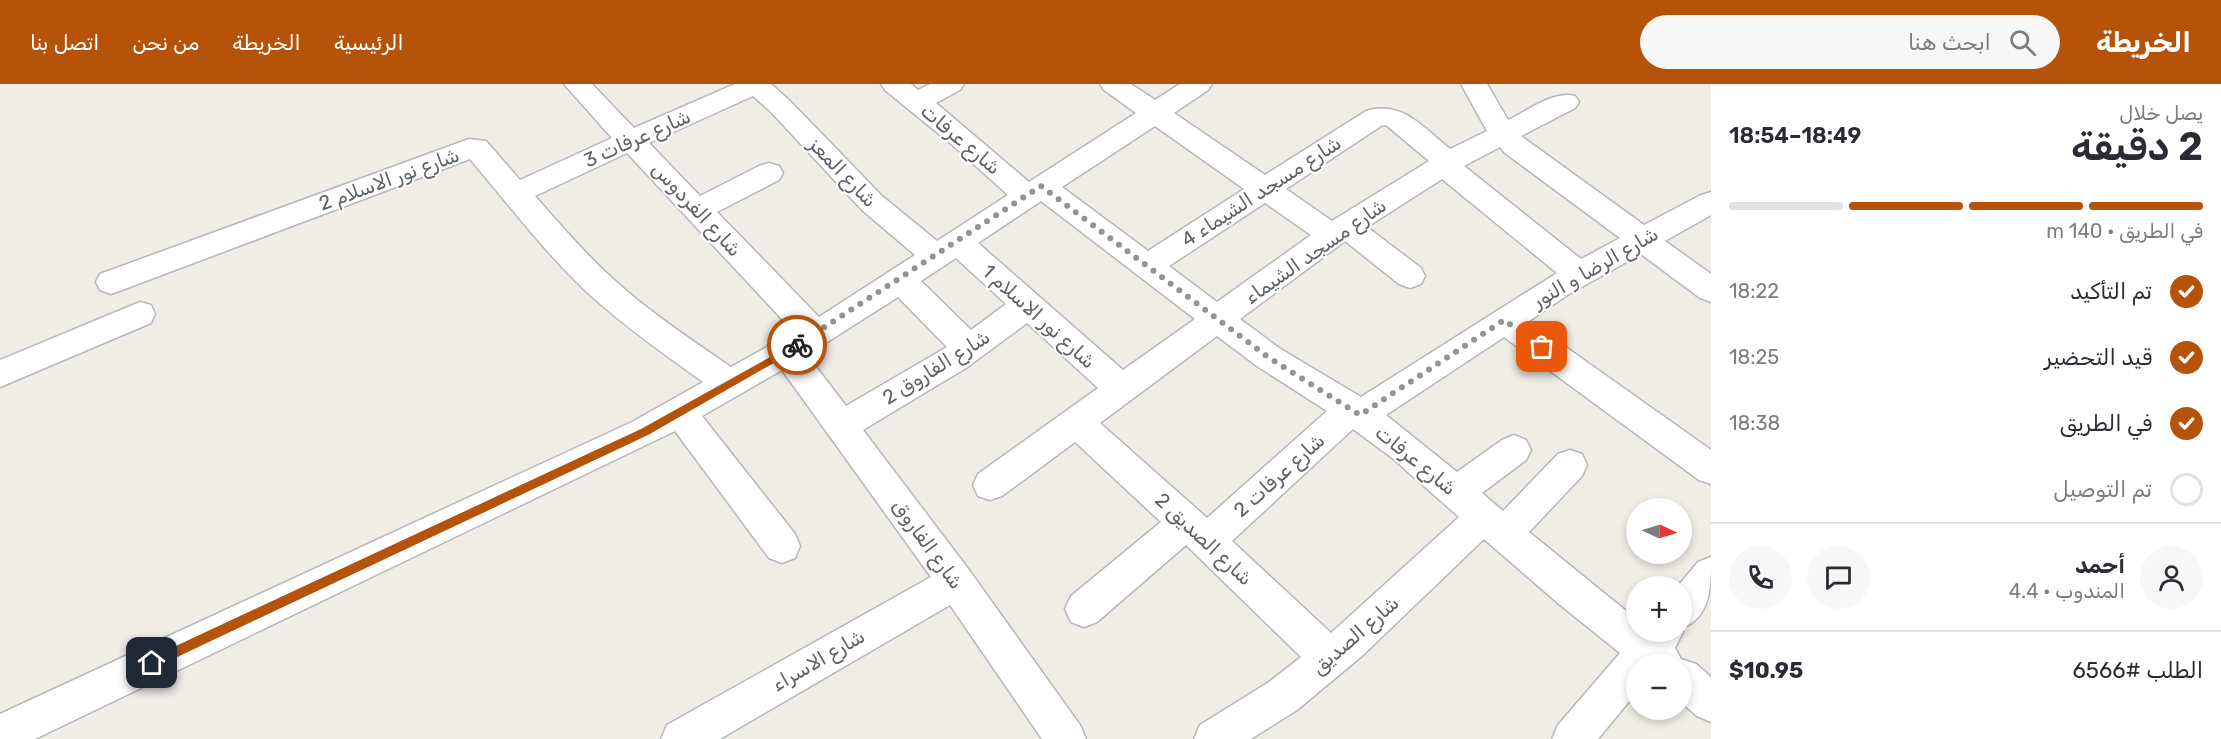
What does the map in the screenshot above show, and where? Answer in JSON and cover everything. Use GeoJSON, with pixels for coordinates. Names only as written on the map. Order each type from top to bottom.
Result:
{"type":"FeatureCollection","features":[{"type":"Feature","properties":{"kind":"street","name":"شارع الفردوس"},"geometry":{"type":"LineString","coordinates":[[578,84],[697,210],[801,343]]}},
{"type":"Feature","properties":{"kind":"street","name":"شارع عرفات 3"},"geometry":{"type":"LineString","coordinates":[[517,193],[756,84]]}},
{"type":"Feature","properties":{"kind":"street","name":"شارع المعز"},"geometry":{"type":"LineString","coordinates":[[756,84],[781,107],[872,203],[946,249]]}},
{"type":"Feature","properties":{"kind":"street","name":"شارع عرفات"},"geometry":{"type":"LineString","coordinates":[[894,84],[1034,191],[1147,266],[1268,357],[1356,412],[1403,447],[1572,592],[1659,649]]}},
{"type":"Feature","properties":{"kind":"street"},"geometry":{"type":"LineString","coordinates":[[916,102],[951,84]]}},
{"type":"Feature","properties":{"kind":"street"},"geometry":{"type":"LineString","coordinates":[[1113,84],[1266,188],[1410,276]]}},
{"type":"Feature","properties":{"kind":"street"},"geometry":{"type":"LineString","coordinates":[[0,735],[644,432],[801,343],[1199,84]]}},
{"type":"Feature","properties":{"kind":"street"},"geometry":{"type":"LineString","coordinates":[[1474,84],[1502,134],[1515,147],[1711,291]]}},
{"type":"Feature","properties":{"kind":"street","name":"شارع مسجد الشيماء"},"geometry":{"type":"LineString","coordinates":[[990,485],[1339,231],[1446,163],[1566,102]]}},
{"type":"Feature","properties":{"kind":"street","name":"شارع مسجد الشيماء 4"},"geometry":{"type":"LineString","coordinates":[[1147,266],[1375,117],[1386,116],[1395,119],[1446,163]]}},
{"type":"Feature","properties":{"kind":"street","name":"شارع نور الاسلام 2"},"geometry":{"type":"LineString","coordinates":[[111,282],[469,149],[481,151],[575,261],[603,288],[665,338],[730,384]]}},
{"type":"Feature","properties":{"kind":"street"},"geometry":{"type":"LineString","coordinates":[[1446,163],[1579,274]]}},
{"type":"Feature","properties":{"kind":"street"},"geometry":{"type":"LineString","coordinates":[[697,210],[769,173]]}},
{"type":"Feature","properties":{"kind":"street","name":"شارع الرضا و النور"},"geometry":{"type":"LineString","coordinates":[[1356,412],[1579,274],[1711,202]]}},
{"type":"Feature","properties":{"kind":"street","name":"شارع نور الاسلام 1"},"geometry":{"type":"LineString","coordinates":[[946,249],[1028,305],[1122,389]]}},
{"type":"Feature","properties":{"kind":"street"},"geometry":{"type":"LineString","coordinates":[[900,279],[969,349]]}},
{"type":"Feature","properties":{"kind":"street","name":"شارع الفاروق 2"},"geometry":{"type":"LineString","coordinates":[[841,426],[969,349],[1028,305]]}},
{"type":"Feature","properties":{"kind":"street"},"geometry":{"type":"LineString","coordinates":[[0,374],[140,314]]}},
{"type":"Feature","properties":{"kind":"street"},"geometry":{"type":"LineString","coordinates":[[1504,320],[1711,469]]}},
{"type":"Feature","properties":{"kind":"street","name":"شارع الفاروق"},"geometry":{"type":"LineString","coordinates":[[801,343],[841,426],[956,582],[1066,739]]}},
{"type":"Feature","properties":{"kind":"street"},"geometry":{"type":"LineString","coordinates":[[680,412],[782,546]]}},
{"type":"Feature","properties":{"kind":"street","name":"شارع عرفات 2"},"geometry":{"type":"LineString","coordinates":[[1084,609],[1197,532],[1356,412]]}},
{"type":"Feature","properties":{"kind":"street","name":"شارع الصديق 2"},"geometry":{"type":"LineString","coordinates":[[1076,422],[1197,532],[1329,658]]}},
{"type":"Feature","properties":{"kind":"street"},"geometry":{"type":"LineString","coordinates":[[1456,492],[1514,450]]}},
{"type":"Feature","properties":{"kind":"street","name":"شارع الصديق"},"geometry":{"type":"LineString","coordinates":[[1214,739],[1283,696],[1410,588],[1570,465]]}},
{"type":"Feature","properties":{"kind":"street"},"geometry":{"type":"LineString","coordinates":[[1692,598],[1711,574]]}},
{"type":"Feature","properties":{"kind":"street","name":"شارع الاسراء"},"geometry":{"type":"LineString","coordinates":[[681,739],[956,582]]}},
{"type":"Feature","properties":{"kind":"street"},"geometry":{"type":"LineString","coordinates":[[1572,739],[1659,649]]}},
{"type":"Feature","properties":{"kind":"street"},"geometry":{"type":"LineString","coordinates":[[1692,686],[1711,702]]}},
{"type":"Feature","properties":{"kind":"way so far"},"geometry":{"type":"LineString","coordinates":[[797,345],[816,335],[1041,186],[1268,357],[1360,415],[1504,320],[1542,347]]}},
{"type":"Feature","properties":{"kind":"route"},"geometry":{"type":"LineString","coordinates":[[152,663],[644,432],[797,345]]}}]}
